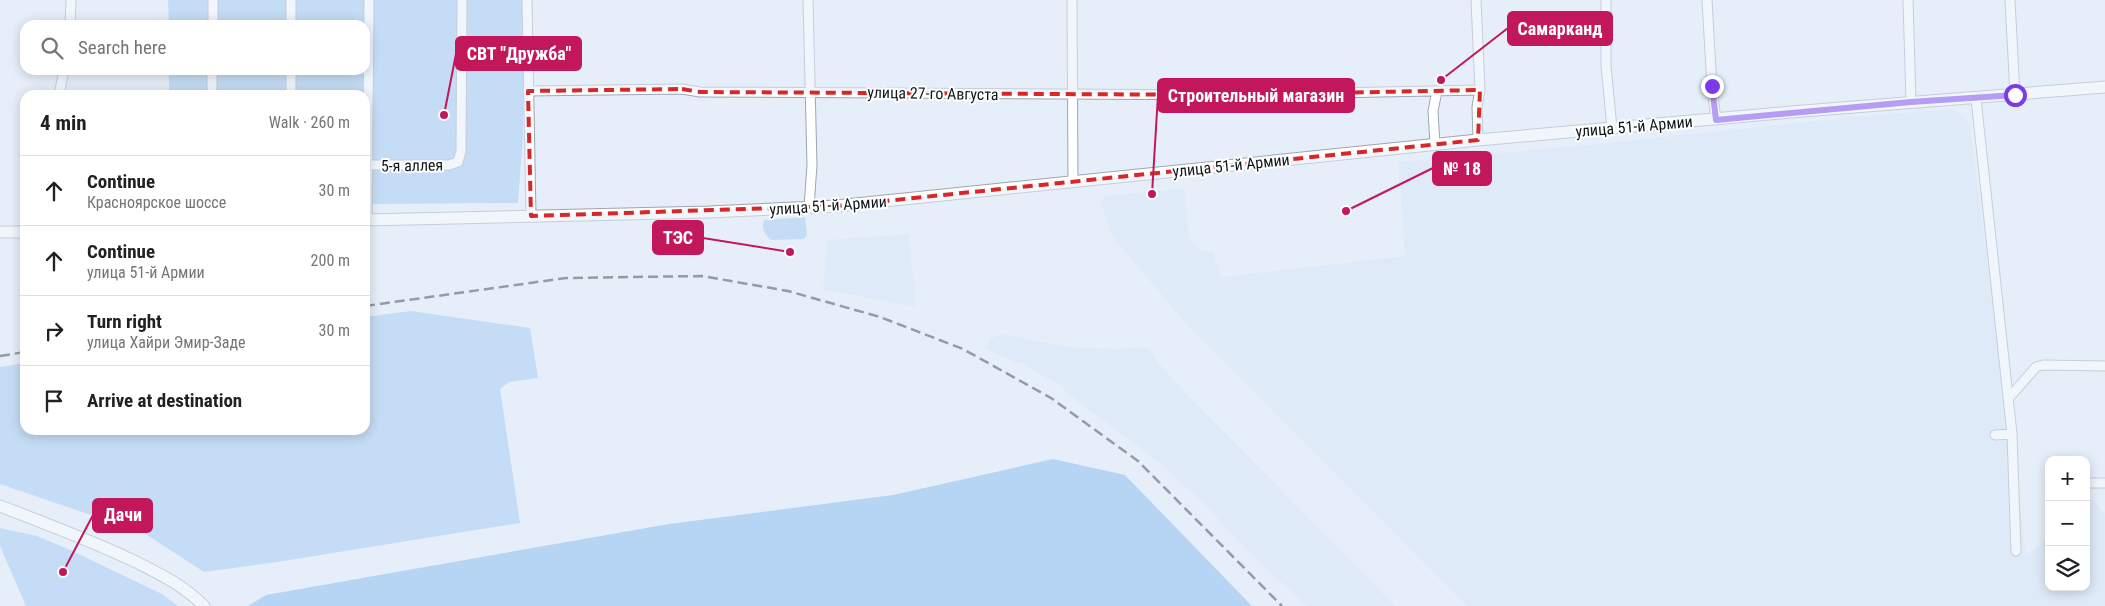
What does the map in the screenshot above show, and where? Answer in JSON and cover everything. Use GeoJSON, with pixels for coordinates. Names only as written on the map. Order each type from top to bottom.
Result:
{"type":"FeatureCollection","features":[{"type":"Feature","properties":{"kind":"main road","name":"улица 51-й Армии"},"geometry":{"type":"LineString","coordinates":[[370,220],[808,207],[918,198],[1478,140],[2105,87]]}},
{"type":"Feature","properties":{"kind":"main road"},"geometry":{"type":"LineString","coordinates":[[0,232],[20,232]]}},
{"type":"Feature","properties":{"kind":"main road"},"geometry":{"type":"LineString","coordinates":[[0,506],[102,546],[173,580],[190,592],[204,606]]}},
{"type":"Feature","properties":{"kind":"street"},"geometry":{"type":"LineString","coordinates":[[70,20],[71,0]]}},
{"type":"Feature","properties":{"kind":"street"},"geometry":{"type":"LineString","coordinates":[[213,0],[213,20]]}},
{"type":"Feature","properties":{"kind":"street"},"geometry":{"type":"LineString","coordinates":[[291,0],[291,20]]}},
{"type":"Feature","properties":{"kind":"street"},"geometry":{"type":"LineString","coordinates":[[369,0],[369,20]]}},
{"type":"Feature","properties":{"kind":"street","name":"5-я аллея"},"geometry":{"type":"LineString","coordinates":[[370,165],[449,165],[458,162],[461,151],[462,0]]}},
{"type":"Feature","properties":{"kind":"street"},"geometry":{"type":"LineString","coordinates":[[527,0],[530,216]]}},
{"type":"Feature","properties":{"kind":"street"},"geometry":{"type":"LineString","coordinates":[[808,0],[812,166],[808,207]]}},
{"type":"Feature","properties":{"kind":"street"},"geometry":{"type":"LineString","coordinates":[[1072,0],[1073,181]]}},
{"type":"Feature","properties":{"kind":"street"},"geometry":{"type":"LineString","coordinates":[[1476,0],[1480,90],[1477,106],[1478,140]]}},
{"type":"Feature","properties":{"kind":"street"},"geometry":{"type":"LineString","coordinates":[[1606,0],[1606,66],[1612,128]]}},
{"type":"Feature","properties":{"kind":"street"},"geometry":{"type":"LineString","coordinates":[[1707,0],[1712,88],[1716,120]]}},
{"type":"Feature","properties":{"kind":"street"},"geometry":{"type":"LineString","coordinates":[[1908,0],[1911,102]]}},
{"type":"Feature","properties":{"kind":"street"},"geometry":{"type":"LineString","coordinates":[[2010,0],[2015,95]]}},
{"type":"Feature","properties":{"kind":"street"},"geometry":{"type":"LineString","coordinates":[[60,90],[63,75]]}},
{"type":"Feature","properties":{"kind":"street"},"geometry":{"type":"LineString","coordinates":[[212,75],[212,90]]}},
{"type":"Feature","properties":{"kind":"street"},"geometry":{"type":"LineString","coordinates":[[290,90],[291,75]]}},
{"type":"Feature","properties":{"kind":"street"},"geometry":{"type":"LineString","coordinates":[[367,90],[368,75]]}},
{"type":"Feature","properties":{"kind":"street","name":"улица 27-го Августа"},"geometry":{"type":"LineString","coordinates":[[528,91],[682,88],[700,92],[1073,94],[1338,93],[1480,90]]}},
{"type":"Feature","properties":{"kind":"street"},"geometry":{"type":"LineString","coordinates":[[1435,145],[1433,111],[1437,91]]}},
{"type":"Feature","properties":{"kind":"street"},"geometry":{"type":"LineString","coordinates":[[1976,99],[2012,434],[2016,551]]}},
{"type":"Feature","properties":{"kind":"street"},"geometry":{"type":"LineString","coordinates":[[2008,399],[2036,367],[2043,365],[2105,366]]}},
{"type":"Feature","properties":{"kind":"street"},"geometry":{"type":"LineString","coordinates":[[1995,435],[2012,434]]}},
{"type":"Feature","properties":{"kind":"street"},"geometry":{"type":"LineString","coordinates":[[2090,483],[2105,483]]}},
{"type":"Feature","properties":{"kind":"highlighted area"},"geometry":{"type":"Polygon","coordinates":[[[682,89],[700,92],[1228,95],[1480,90],[1478,140],[836,206],[531,216],[528,91],[682,89]]]}},
{"type":"Feature","properties":{"kind":"shaded area"},"geometry":{"type":"Polygon","coordinates":[[[168,0],[524,0],[523,135],[518,203],[370,204],[370,90],[169,90],[169,75],[370,75],[370,20],[169,20],[168,0]]]}},
{"type":"Feature","properties":{"kind":"shaded area"},"geometry":{"type":"Polygon","coordinates":[[[1955,109],[1970,124],[2026,555],[2045,540],[2045,591],[2090,591],[2090,501],[2092,499],[2105,513],[2105,606],[1467,606],[1188,326],[1112,236],[1101,203],[1105,196],[1184,189],[1189,239],[1199,249],[1213,252],[1221,277],[1405,256],[1398,162],[1588,145],[1863,116],[1955,109]]]}},
{"type":"Feature","properties":{"kind":"shaded area"},"geometry":{"type":"Polygon","coordinates":[[[805,217],[807,235],[804,239],[771,240],[763,229],[764,220],[805,217]]]}},
{"type":"Feature","properties":{"kind":"shaded area"},"geometry":{"type":"Polygon","coordinates":[[[909,234],[916,307],[823,289],[827,240],[909,234]]]}},
{"type":"Feature","properties":{"kind":"shaded area"},"geometry":{"type":"Polygon","coordinates":[[[411,311],[530,328],[538,378],[509,382],[500,389],[520,523],[204,572],[144,533],[0,484],[0,367],[20,364],[20,435],[370,435],[370,316],[411,311]]]}},
{"type":"Feature","properties":{"kind":"shaded area"},"geometry":{"type":"Polygon","coordinates":[[[1000,334],[1068,347],[1119,349],[1143,347],[1150,350],[1179,386],[1395,606],[1306,606],[1160,463],[1064,391],[1063,387],[1019,362],[1016,363],[986,349],[990,339],[1000,334]]]}},
{"type":"Feature","properties":{"kind":"shaded area"},"geometry":{"type":"Polygon","coordinates":[[[1053,459],[1125,475],[1252,606],[248,606],[266,595],[669,524],[893,495],[1053,459]]]}},
{"type":"Feature","properties":{"kind":"shaded area"},"geometry":{"type":"Polygon","coordinates":[[[0,528],[37,536],[68,549],[162,594],[178,606],[26,606],[0,546],[0,528]]]}},
{"type":"Feature","properties":{"kind":"railway"},"geometry":{"type":"LineString","coordinates":[[370,305],[566,278],[702,276],[788,291],[880,317],[963,349],[1051,398],[1138,461],[1282,606]]}},
{"type":"Feature","properties":{"kind":"railway"},"geometry":{"type":"LineString","coordinates":[[0,356],[20,353]]}},
{"type":"Feature","properties":{"kind":"place","name":"Самарканд"},"geometry":{"type":"Point","coordinates":[1441,80]}},
{"type":"Feature","properties":{"kind":"place","name":"СВТ \"Дружба\""},"geometry":{"type":"Point","coordinates":[444,115]}},
{"type":"Feature","properties":{"kind":"place","name":"Строительный магазин"},"geometry":{"type":"Point","coordinates":[1152,194]}},
{"type":"Feature","properties":{"kind":"place","name":"№ 18"},"geometry":{"type":"Point","coordinates":[1346,211]}},
{"type":"Feature","properties":{"kind":"place","name":"ТЭС"},"geometry":{"type":"Point","coordinates":[790,252]}},
{"type":"Feature","properties":{"kind":"place","name":"Дачи"},"geometry":{"type":"Point","coordinates":[63,572]}},
{"type":"Feature","properties":{"kind":"route"},"geometry":{"type":"LineString","coordinates":[[1712,86],[1716,120],[1791,112],[2015,95]]}}]}
